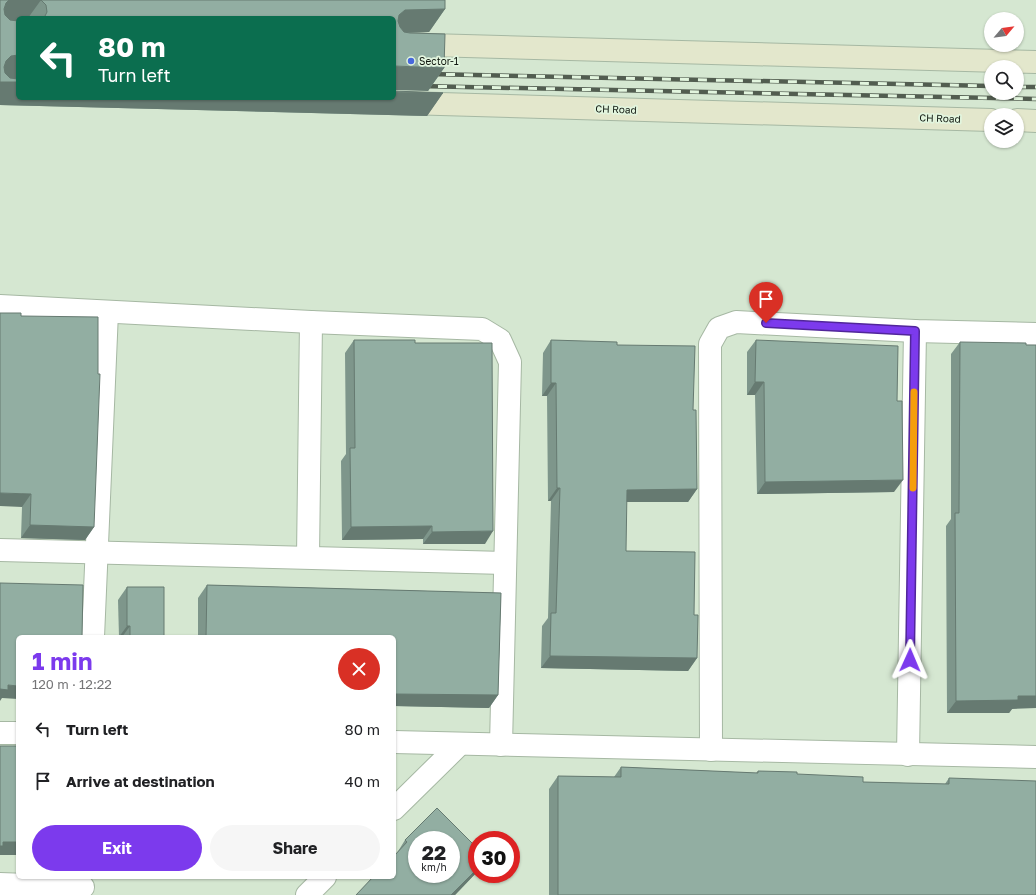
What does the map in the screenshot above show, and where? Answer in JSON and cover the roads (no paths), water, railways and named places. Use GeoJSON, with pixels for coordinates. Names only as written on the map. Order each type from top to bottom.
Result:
{"type":"FeatureCollection","features":[{"type":"Feature","properties":{"kind":"street"},"geometry":{"type":"LineString","coordinates":[[396,44],[1036,62]]}},
{"type":"Feature","properties":{"kind":"street","name":"CH Road"},"geometry":{"type":"LineString","coordinates":[[385,102],[984,120]]}},
{"type":"Feature","properties":{"kind":"street"},"geometry":{"type":"LineString","coordinates":[[1024,120],[1036,121]]}},
{"type":"Feature","properties":{"kind":"street"},"geometry":{"type":"LineString","coordinates":[[0,306],[482,329],[500,340],[510,362],[501,745]]}},
{"type":"Feature","properties":{"kind":"street"},"geometry":{"type":"LineString","coordinates":[[93,635],[98,552],[107,312]]}},
{"type":"Feature","properties":{"kind":"street"},"geometry":{"type":"LineString","coordinates":[[308,557],[312,322]]}},
{"type":"Feature","properties":{"kind":"street"},"geometry":{"type":"LineString","coordinates":[[711,750],[710,344],[719,328],[736,322],[915,331],[1036,334]]}},
{"type":"Feature","properties":{"kind":"street"},"geometry":{"type":"LineString","coordinates":[[908,755],[915,331]]}},
{"type":"Feature","properties":{"kind":"street"},"geometry":{"type":"LineString","coordinates":[[0,550],[505,563]]}},
{"type":"Feature","properties":{"kind":"street"},"geometry":{"type":"LineString","coordinates":[[0,733],[16,733]]}},
{"type":"Feature","properties":{"kind":"street"},"geometry":{"type":"LineString","coordinates":[[396,742],[1036,758]]}},
{"type":"Feature","properties":{"kind":"street"},"geometry":{"type":"LineString","coordinates":[[396,807],[460,744]]}},
{"type":"Feature","properties":{"kind":"street"},"geometry":{"type":"LineString","coordinates":[[307,895],[323,879]]}},
{"type":"Feature","properties":{"kind":"street"},"geometry":{"type":"LineString","coordinates":[[0,884],[83,886]]}},
{"type":"Feature","properties":{"kind":"railway"},"geometry":{"type":"LineString","coordinates":[[428,74],[984,86]]}},
{"type":"Feature","properties":{"kind":"railway"},"geometry":{"type":"LineString","coordinates":[[420,86],[1036,99]]}},
{"type":"Feature","properties":{"kind":"railway"},"geometry":{"type":"LineString","coordinates":[[1024,87],[1036,87]]}},
{"type":"Feature","properties":{"kind":"place","name":"Sector-1"},"geometry":{"type":"Point","coordinates":[411,61]}}]}
